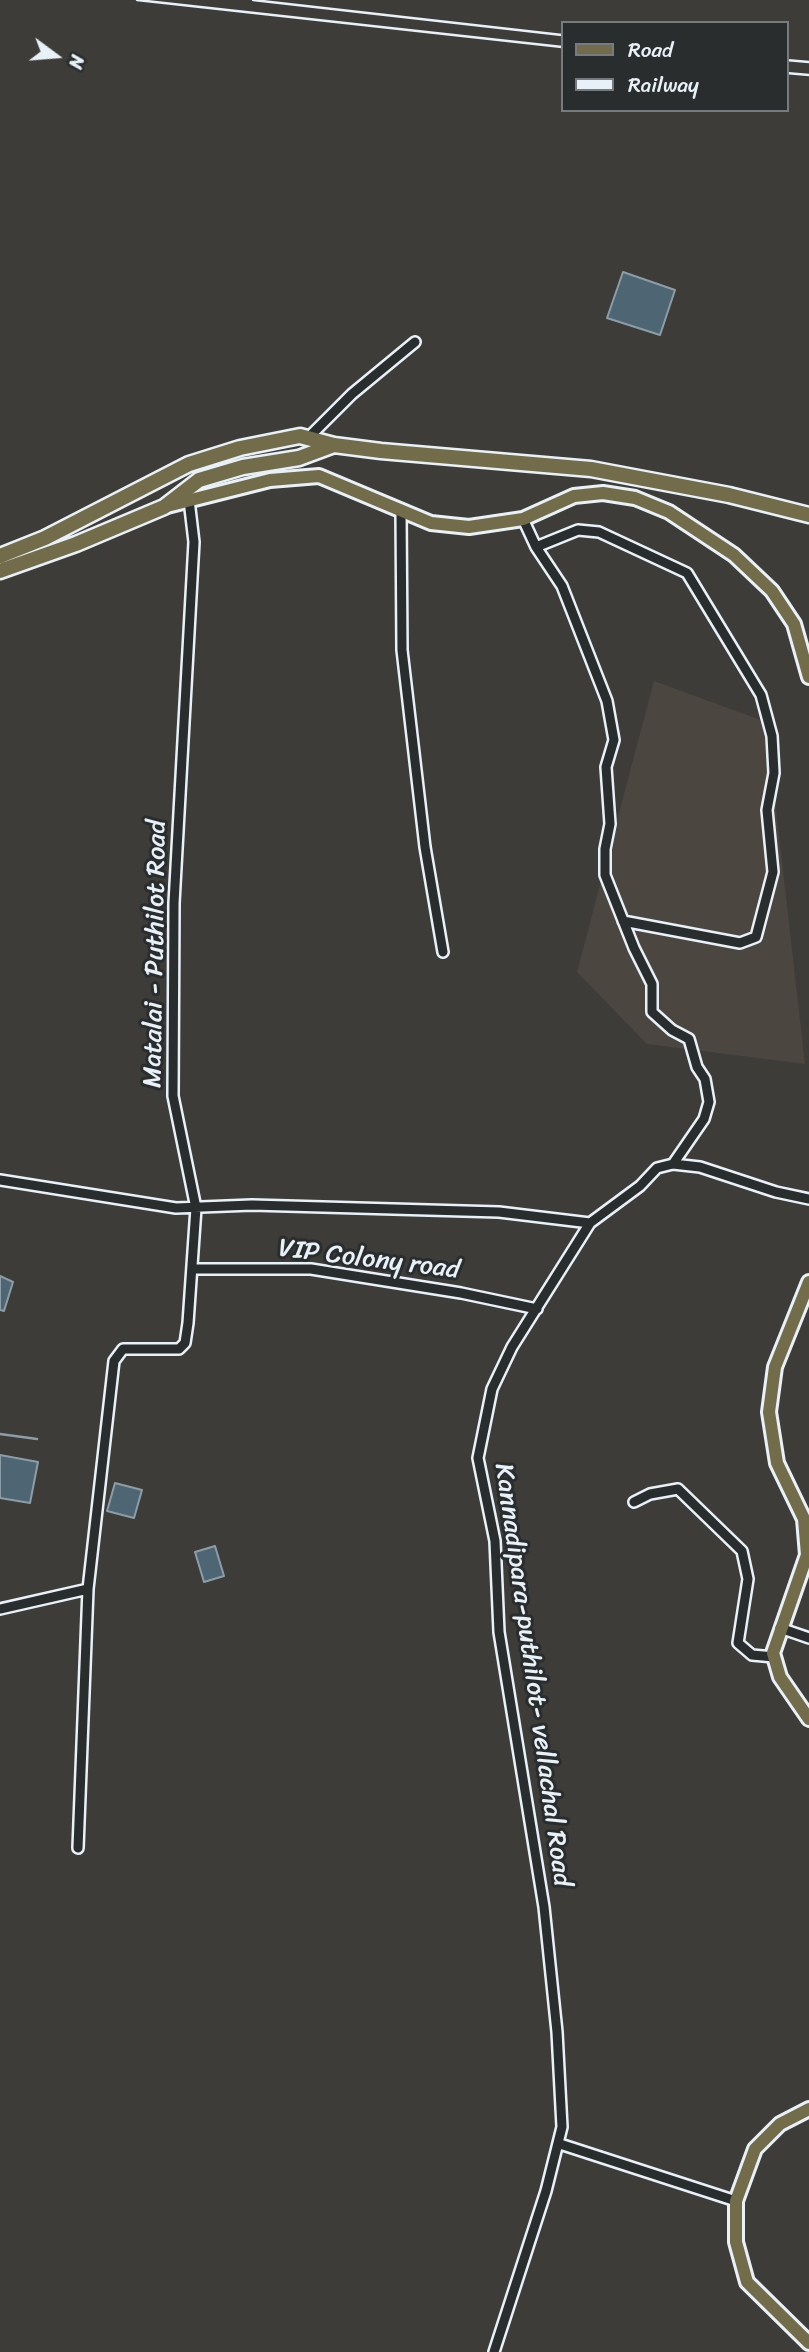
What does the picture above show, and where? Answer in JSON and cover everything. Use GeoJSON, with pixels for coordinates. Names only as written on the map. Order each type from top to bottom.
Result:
{"type":"FeatureCollection","features":[{"type":"Feature","properties":{"kind":"highway"},"geometry":{"type":"LineString","coordinates":[[0,556],[57,532],[189,464],[240,448],[300,436],[334,444],[591,469],[729,495],[809,515]]}},
{"type":"Feature","properties":{"kind":"highway"},"geometry":{"type":"LineString","coordinates":[[0,571],[76,544],[164,507],[199,480],[243,467],[299,458],[334,444]]}},
{"type":"Feature","properties":{"kind":"main road"},"geometry":{"type":"LineString","coordinates":[[164,507],[270,480],[319,476],[430,523],[468,527],[523,519],[574,496],[603,493],[635,498],[669,512],[734,555],[772,591],[794,624],[809,677]]}},
{"type":"Feature","properties":{"kind":"main road"},"geometry":{"type":"LineString","coordinates":[[809,1282],[775,1367],[769,1412],[777,1463],[804,1519],[807,1555],[780,1628],[774,1657],[780,1677],[809,1719]]}},
{"type":"Feature","properties":{"kind":"main road"},"geometry":{"type":"LineString","coordinates":[[809,2109],[780,2124],[755,2149],[736,2201],[736,2242],[747,2282],[809,2343]]}},
{"type":"Feature","properties":{"kind":"street"},"geometry":{"type":"LineString","coordinates":[[308,438],[352,394],[415,342]]}},
{"type":"Feature","properties":{"kind":"street","name":"Matalai - Puthilot Road"},"geometry":{"type":"LineString","coordinates":[[88,1589],[114,1361],[123,1349],[179,1349],[185,1343],[193,1269],[196,1208],[173,1096],[174,903],[194,542],[189,500]]}},
{"type":"Feature","properties":{"kind":"street"},"geometry":{"type":"LineString","coordinates":[[401,511],[402,650],[425,846],[443,952]]}},
{"type":"Feature","properties":{"kind":"street"},"geometry":{"type":"LineString","coordinates":[[523,519],[536,547],[562,586],[607,701],[614,740],[606,767],[611,824],[605,849],[605,875],[652,984],[652,1012],[672,1030],[689,1039],[697,1067],[705,1079],[709,1102],[704,1119],[673,1164],[700,1167],[776,1192],[809,1199]]}},
{"type":"Feature","properties":{"kind":"street"},"geometry":{"type":"LineString","coordinates":[[536,547],[578,530],[599,532],[687,573],[761,695],[772,736],[774,773],[767,810],[773,872],[756,937],[740,943],[623,920]]}},
{"type":"Feature","properties":{"kind":"street","name":"Kannadipara-puthilot- vellachal Road"},"geometry":{"type":"LineString","coordinates":[[494,2352],[560,2144],[560,2078],[544,1906],[499,1632],[495,1541],[478,1458],[482,1427],[496,1379],[512,1347],[590,1223],[640,1186],[657,1168],[673,1164]]}},
{"type":"Feature","properties":{"kind":"street"},"geometry":{"type":"LineString","coordinates":[[0,1180],[176,1208],[252,1205],[499,1212],[590,1223]]}},
{"type":"Feature","properties":{"kind":"street","name":"VIP Colony road"},"geometry":{"type":"LineString","coordinates":[[193,1269],[311,1269],[461,1293],[537,1309]]}},
{"type":"Feature","properties":{"kind":"street"},"geometry":{"type":"LineString","coordinates":[[634,1502],[650,1494],[678,1489],[742,1551],[748,1579],[738,1643],[752,1655],[774,1657]]}},
{"type":"Feature","properties":{"kind":"street"},"geometry":{"type":"LineString","coordinates":[[0,1609],[88,1589],[78,1848]]}},
{"type":"Feature","properties":{"kind":"street"},"geometry":{"type":"LineString","coordinates":[[780,1628],[809,1638]]}},
{"type":"Feature","properties":{"kind":"street"},"geometry":{"type":"LineString","coordinates":[[560,2144],[736,2201]]}},
{"type":"Feature","properties":{"kind":"shaded area"},"geometry":{"type":"Polygon","coordinates":[[[654,681],[766,722],[805,1064],[647,1044],[577,972],[654,681]]]}},
{"type":"Feature","properties":{"kind":"water"},"geometry":{"type":"Polygon","coordinates":[[[623,272],[675,290],[660,335],[607,318],[623,272]]]}},
{"type":"Feature","properties":{"kind":"water"},"geometry":{"type":"Polygon","coordinates":[[[0,1276],[13,1282],[4,1311],[0,1310],[0,1276]]]}},
{"type":"Feature","properties":{"kind":"water"},"geometry":{"type":"Polygon","coordinates":[[[0,1455],[38,1462],[30,1503],[0,1498],[0,1455]]]}},
{"type":"Feature","properties":{"kind":"water"},"geometry":{"type":"Polygon","coordinates":[[[115,1483],[142,1490],[134,1518],[107,1511],[115,1483]]]}},
{"type":"Feature","properties":{"kind":"water"},"geometry":{"type":"Polygon","coordinates":[[[215,1546],[224,1576],[204,1582],[195,1552],[215,1546]]]}},
{"type":"Feature","properties":{"kind":"waterway"},"geometry":{"type":"LineString","coordinates":[[0,1434],[37,1439]]}},
{"type":"Feature","properties":{"kind":"railway"},"geometry":{"type":"LineString","coordinates":[[137,0],[560,47]]}},
{"type":"Feature","properties":{"kind":"railway"},"geometry":{"type":"LineString","coordinates":[[253,0],[560,35]]}},
{"type":"Feature","properties":{"kind":"railway"},"geometry":{"type":"LineString","coordinates":[[788,60],[809,62]]}},
{"type":"Feature","properties":{"kind":"railway"},"geometry":{"type":"LineString","coordinates":[[788,73],[809,75]]}}]}
